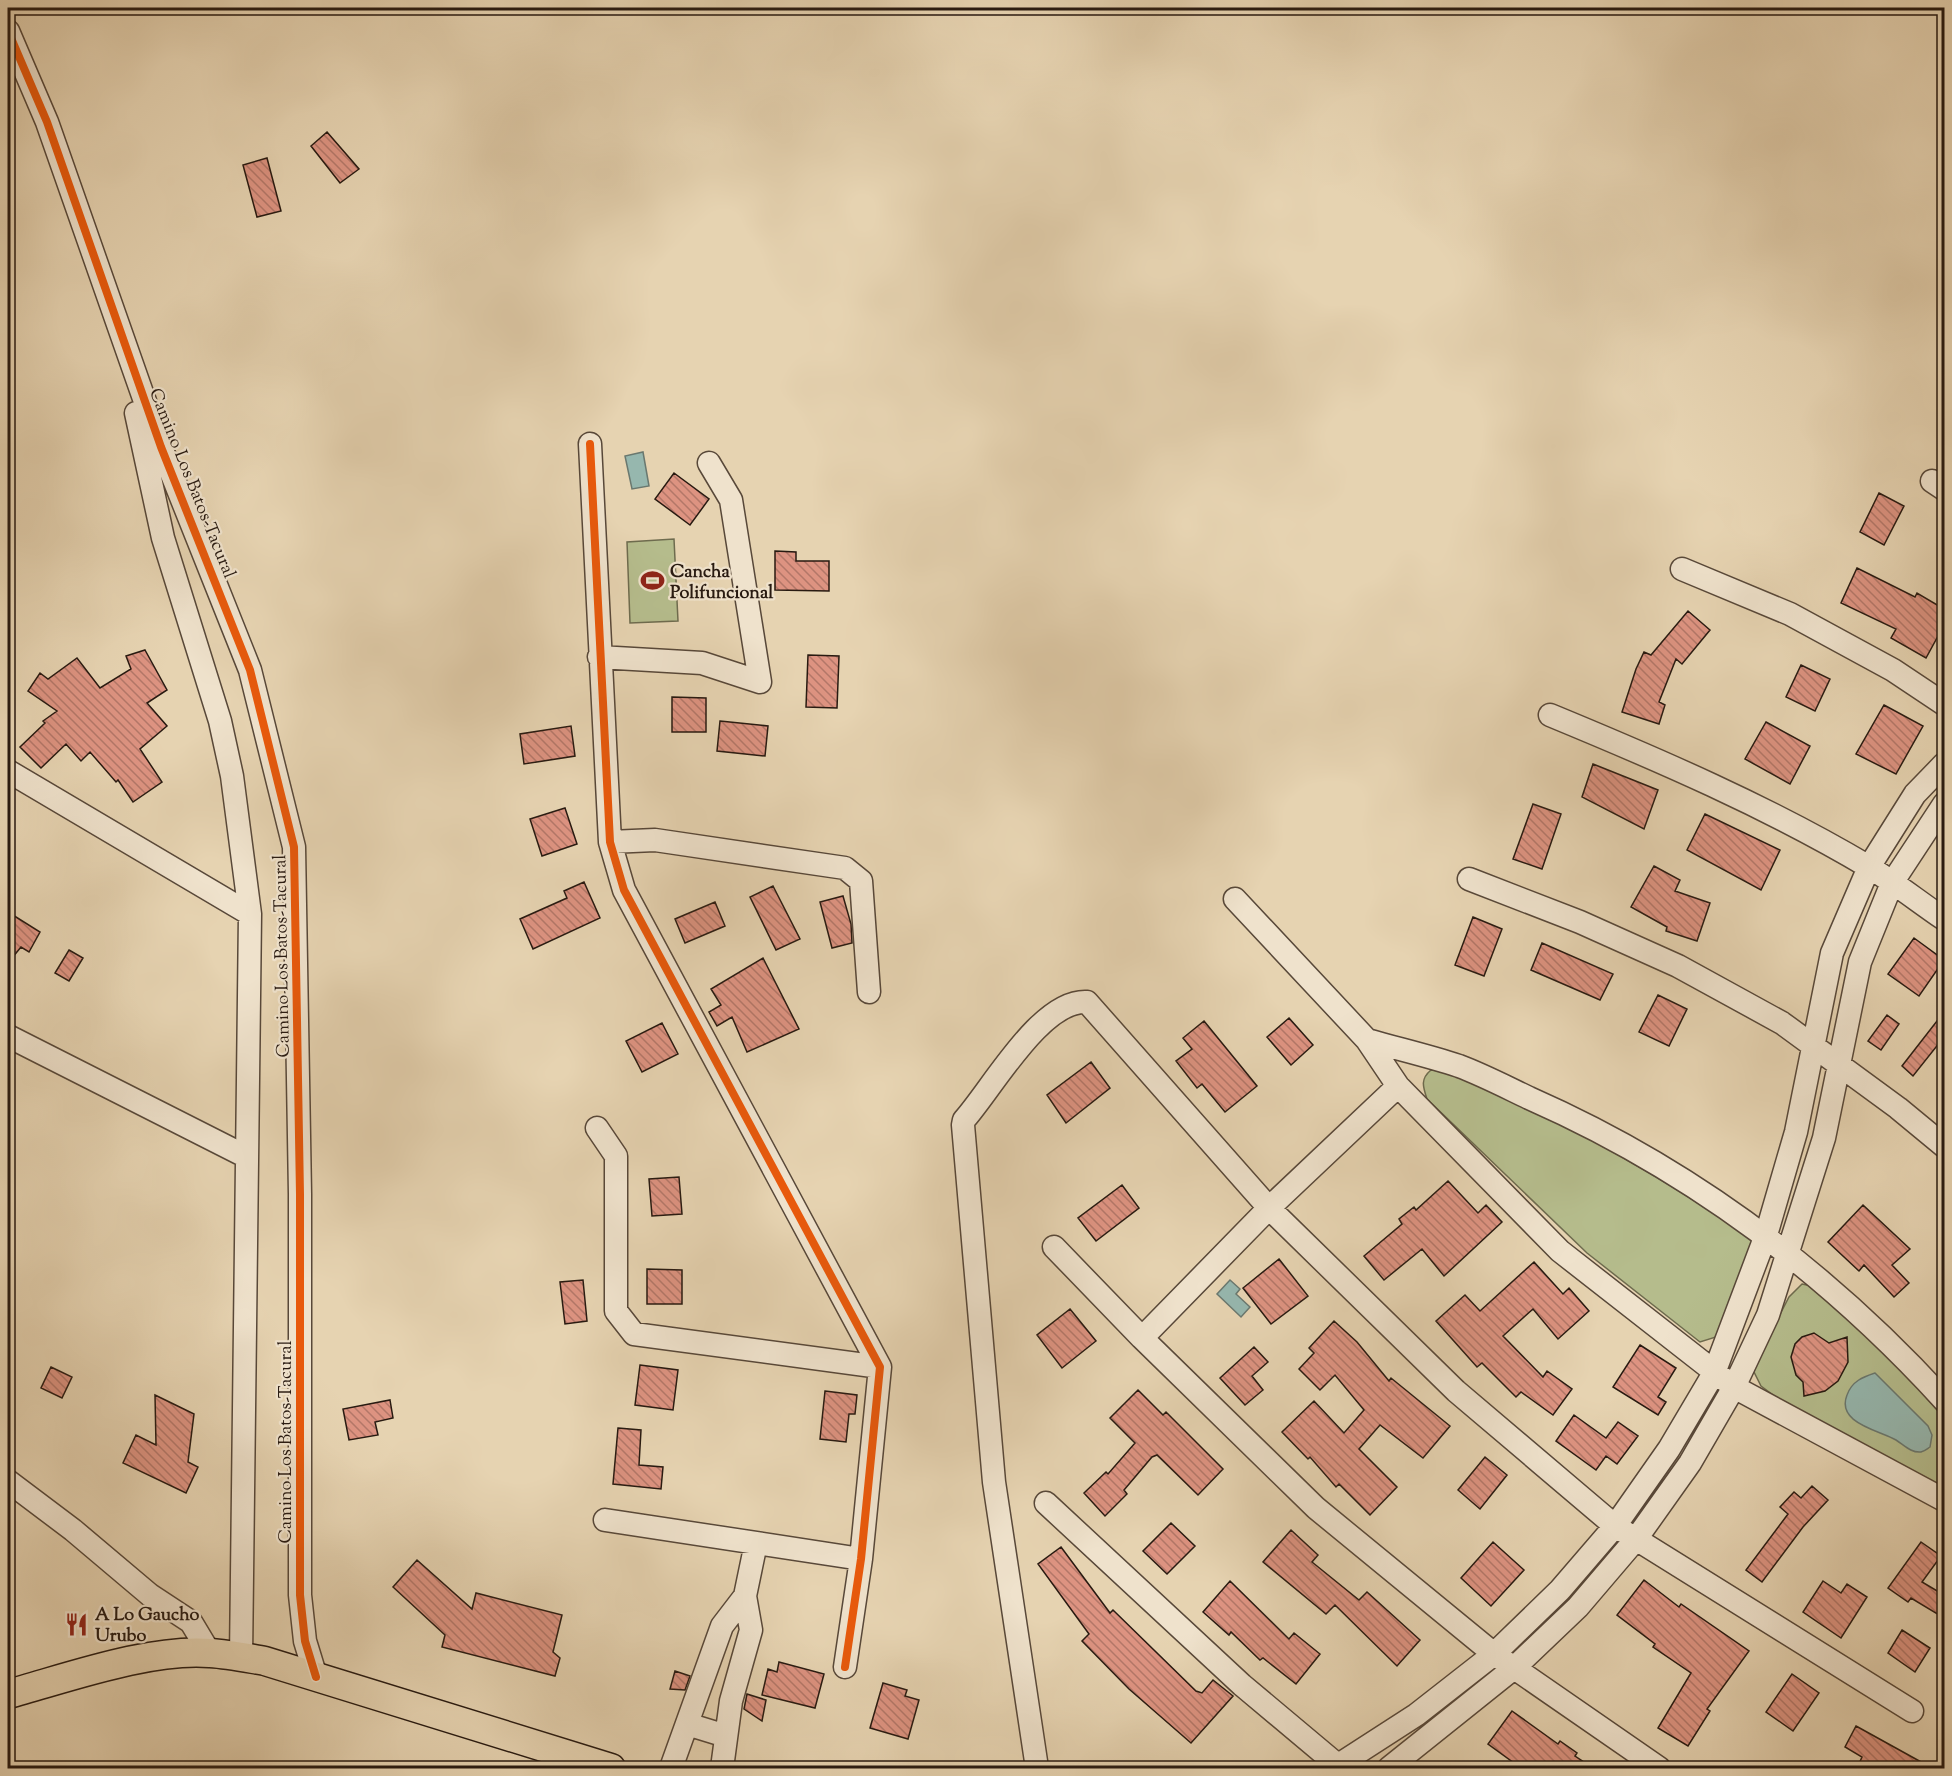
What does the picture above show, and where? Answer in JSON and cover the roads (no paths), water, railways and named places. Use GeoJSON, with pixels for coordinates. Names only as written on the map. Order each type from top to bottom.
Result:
{"type":"FeatureCollection","features":[{"type":"Feature","properties":{"kind":"main road"},"geometry":{"type":"LineString","coordinates":[[8,1694],[165,1655],[209,1652],[265,1661],[559,1760],[611,1768]]}},
{"type":"Feature","properties":{"kind":"street","name":"Camino Los Batos-Tacural"},"geometry":{"type":"LineString","coordinates":[[8,31],[47,122],[160,447],[250,670],[294,847],[300,1194],[300,1596],[305,1641],[316,1677]]}},
{"type":"Feature","properties":{"kind":"street","name":"Camino Los Batos-Tacural"},"geometry":{"type":"LineString","coordinates":[[118,330],[163,538],[220,721],[232,776],[250,914],[241,1658]]}},
{"type":"Feature","properties":{"kind":"street"},"geometry":{"type":"LineString","coordinates":[[590,444],[610,842],[624,890],[880,1367],[861,1559],[845,1667]]}},
{"type":"Feature","properties":{"kind":"street"},"geometry":{"type":"LineString","coordinates":[[599,657],[702,663],[760,682],[731,500],[709,464]]}},
{"type":"Feature","properties":{"kind":"street"},"geometry":{"type":"LineString","coordinates":[[1682,569],[1790,614],[1893,670],[1944,704]]}},
{"type":"Feature","properties":{"kind":"street"},"geometry":{"type":"LineString","coordinates":[[1550,715],[1670,765],[1869,867],[1944,919]]}},
{"type":"Feature","properties":{"kind":"street"},"geometry":{"type":"LineString","coordinates":[[1046,1503],[1233,1677],[1339,1767],[1416,1715],[1494,1654],[1560,1590],[1615,1526],[1669,1449],[1714,1373],[1766,1235],[1796,1132],[1832,954],[1869,867],[1915,794],[1944,764]]}},
{"type":"Feature","properties":{"kind":"street"},"geometry":{"type":"LineString","coordinates":[[8,771],[250,914]]}},
{"type":"Feature","properties":{"kind":"street"},"geometry":{"type":"LineString","coordinates":[[1389,1768],[1514,1668],[1578,1607],[1636,1539],[1690,1463],[1734,1387],[1768,1315],[1790,1254],[1824,1138],[1860,962],[1892,883],[1944,804]]}},
{"type":"Feature","properties":{"kind":"street"},"geometry":{"type":"LineString","coordinates":[[610,842],[655,840],[845,868],[861,880],[869,992]]}},
{"type":"Feature","properties":{"kind":"street"},"geometry":{"type":"LineString","coordinates":[[1469,879],[1580,922],[1678,966],[1782,1023],[1839,1067],[1898,1108],[1944,1146]]}},
{"type":"Feature","properties":{"kind":"street"},"geometry":{"type":"LineString","coordinates":[[1235,899],[1367,1040],[1398,1086],[1560,1251],[1734,1387],[1944,1500]]}},
{"type":"Feature","properties":{"kind":"street"},"geometry":{"type":"LineString","coordinates":[[1037,1768],[994,1482],[963,1125],[964,1120],[1039,1026],[1053,1012],[1080,1001],[1087,1002],[1269,1208],[1455,1391],[1615,1526],[1912,1711]]}},
{"type":"Feature","properties":{"kind":"street"},"geometry":{"type":"LineString","coordinates":[[8,1036],[247,1157]]}},
{"type":"Feature","properties":{"kind":"street"},"geometry":{"type":"LineString","coordinates":[[1367,1040],[1460,1067],[1583,1122],[1690,1183],[1766,1235],[1857,1311],[1944,1400]]}},
{"type":"Feature","properties":{"kind":"street"},"geometry":{"type":"LineString","coordinates":[[1142,1338],[1269,1208],[1398,1086]]}},
{"type":"Feature","properties":{"kind":"street"},"geometry":{"type":"LineString","coordinates":[[597,1128],[616,1156],[616,1311],[634,1334],[880,1367]]}},
{"type":"Feature","properties":{"kind":"street"},"geometry":{"type":"LineString","coordinates":[[1054,1247],[1142,1338],[1316,1508],[1494,1654],[1659,1768]]}},
{"type":"Feature","properties":{"kind":"street"},"geometry":{"type":"LineString","coordinates":[[8,1482],[73,1530],[150,1595],[191,1622],[209,1652]]}},
{"type":"Feature","properties":{"kind":"street"},"geometry":{"type":"LineString","coordinates":[[605,1520],[861,1559]]}},
{"type":"Feature","properties":{"kind":"street"},"geometry":{"type":"LineString","coordinates":[[722,1768],[731,1701],[751,1630],[745,1596],[756,1543]]}},
{"type":"Feature","properties":{"kind":"street"},"geometry":{"type":"LineString","coordinates":[[671,1768],[722,1626],[745,1596]]}},
{"type":"Feature","properties":{"kind":"street"},"geometry":{"type":"LineString","coordinates":[[687,1724],[726,1736]]}},
{"type":"Feature","properties":{"kind":"water"},"geometry":{"type":"Polygon","coordinates":[[[643,452],[649,486],[632,489],[625,456],[643,452]]]}},
{"type":"Feature","properties":{"kind":"water"},"geometry":{"type":"Polygon","coordinates":[[[1230,1280],[1240,1289],[1236,1294],[1250,1307],[1241,1317],[1217,1294],[1230,1280]]]}},
{"type":"Feature","properties":{"kind":"water"},"geometry":{"type":"Polygon","coordinates":[[[1875,1373],[1928,1426],[1932,1435],[1930,1447],[1925,1451],[1911,1450],[1896,1440],[1861,1424],[1847,1412],[1845,1405],[1852,1386],[1862,1378],[1875,1373]]]}},
{"type":"Feature","properties":{"kind":"place","name":"Cancha Polifuncional"},"geometry":{"type":"Point","coordinates":[652,581]}},
{"type":"Feature","properties":{"kind":"place","name":"A Lo Gaucho Urubo"},"geometry":{"type":"Point","coordinates":[77,1624]}}]}
